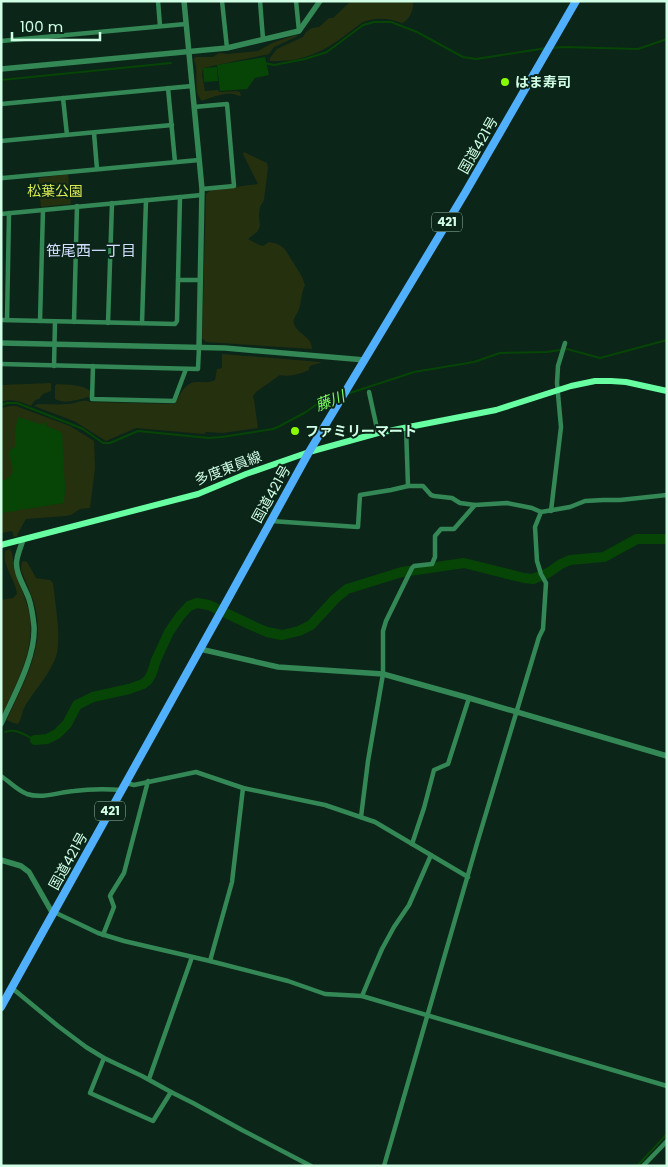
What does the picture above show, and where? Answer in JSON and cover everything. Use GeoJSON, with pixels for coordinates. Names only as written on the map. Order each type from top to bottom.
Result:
{"type":"FeatureCollection","features":[{"type":"Feature","properties":{"kind":"highway","name":"国道421号"},"geometry":{"type":"LineString","coordinates":[[1,1007],[308,452],[465,193],[576,1]]}},
{"type":"Feature","properties":{"kind":"main road","name":"多度東員線"},"geometry":{"type":"LineString","coordinates":[[1,545],[198,494],[246,474],[308,452],[378,433],[496,410],[557,389],[595,381],[612,380],[667,391]]}},
{"type":"Feature","properties":{"kind":"street"},"geometry":{"type":"LineString","coordinates":[[158,1],[160,26]]}},
{"type":"Feature","properties":{"kind":"street"},"geometry":{"type":"LineString","coordinates":[[1,364],[199,369],[202,192],[184,1]]}},
{"type":"Feature","properties":{"kind":"street"},"geometry":{"type":"LineString","coordinates":[[222,1],[226,48]]}},
{"type":"Feature","properties":{"kind":"street"},"geometry":{"type":"LineString","coordinates":[[260,1],[263,39]]}},
{"type":"Feature","properties":{"kind":"street"},"geometry":{"type":"LineString","coordinates":[[296,1],[299,31]]}},
{"type":"Feature","properties":{"kind":"street"},"geometry":{"type":"LineString","coordinates":[[1,69],[226,48],[299,31],[320,1]]}},
{"type":"Feature","properties":{"kind":"street"},"geometry":{"type":"LineString","coordinates":[[1,41],[186,24]]}},
{"type":"Feature","properties":{"kind":"street"},"geometry":{"type":"LineString","coordinates":[[1,104],[192,86]]}},
{"type":"Feature","properties":{"kind":"street"},"geometry":{"type":"LineString","coordinates":[[168,88],[175,162]]}},
{"type":"Feature","properties":{"kind":"street"},"geometry":{"type":"LineString","coordinates":[[63,98],[67,135]]}},
{"type":"Feature","properties":{"kind":"street"},"geometry":{"type":"LineString","coordinates":[[1,214],[180,197],[234,186],[227,104],[194,107]]}},
{"type":"Feature","properties":{"kind":"street"},"geometry":{"type":"LineString","coordinates":[[1,141],[172,125]]}},
{"type":"Feature","properties":{"kind":"street"},"geometry":{"type":"LineString","coordinates":[[94,133],[97,169]]}},
{"type":"Feature","properties":{"kind":"street"},"geometry":{"type":"LineString","coordinates":[[1,177],[199,160]]}},
{"type":"Feature","properties":{"kind":"street"},"geometry":{"type":"LineString","coordinates":[[9,213],[4,320],[172,324],[176,322],[180,197]]}},
{"type":"Feature","properties":{"kind":"street"},"geometry":{"type":"LineString","coordinates":[[142,323],[146,200]]}},
{"type":"Feature","properties":{"kind":"street"},"geometry":{"type":"LineString","coordinates":[[108,323],[112,203]]}},
{"type":"Feature","properties":{"kind":"street"},"geometry":{"type":"LineString","coordinates":[[74,322],[78,206]]}},
{"type":"Feature","properties":{"kind":"street"},"geometry":{"type":"LineString","coordinates":[[40,321],[43,210]]}},
{"type":"Feature","properties":{"kind":"street"},"geometry":{"type":"LineString","coordinates":[[178,280],[200,280]]}},
{"type":"Feature","properties":{"kind":"street"},"geometry":{"type":"LineString","coordinates":[[54,366],[55,322]]}},
{"type":"Feature","properties":{"kind":"street"},"geometry":{"type":"LineString","coordinates":[[1,343],[225,348],[365,360]]}},
{"type":"Feature","properties":{"kind":"street"},"geometry":{"type":"LineString","coordinates":[[551,510],[561,426],[557,389],[558,366],[564,344]]}},
{"type":"Feature","properties":{"kind":"street"},"geometry":{"type":"LineString","coordinates":[[93,366],[92,399],[174,401],[186,369]]}},
{"type":"Feature","properties":{"kind":"street"},"geometry":{"type":"LineString","coordinates":[[369,392],[378,433]]}},
{"type":"Feature","properties":{"kind":"street"},"geometry":{"type":"LineString","coordinates":[[406,427],[408,486]]}},
{"type":"Feature","properties":{"kind":"street"},"geometry":{"type":"LineString","coordinates":[[271,521],[358,527],[360,495],[408,486],[423,486],[434,496],[452,498],[460,503],[475,505],[508,503],[542,512],[585,502],[667,495]]}},
{"type":"Feature","properties":{"kind":"street"},"geometry":{"type":"LineString","coordinates":[[362,817],[368,761],[383,674],[383,631],[386,621],[412,568],[414,566],[432,564],[435,558],[435,536],[441,529],[454,529],[475,505]]}},
{"type":"Feature","properties":{"kind":"street"},"geometry":{"type":"LineString","coordinates":[[384,1166],[516,713],[543,629],[546,583],[537,561],[536,527],[542,512]]}},
{"type":"Feature","properties":{"kind":"street"},"geometry":{"type":"LineString","coordinates":[[1,724],[29,661],[33,646],[34,628],[30,600],[17,568],[16,560],[22,540]]}},
{"type":"Feature","properties":{"kind":"street"},"geometry":{"type":"LineString","coordinates":[[200,649],[278,666],[383,674],[667,756]]}},
{"type":"Feature","properties":{"kind":"street"},"geometry":{"type":"LineString","coordinates":[[412,844],[434,770],[448,764],[469,698]]}},
{"type":"Feature","properties":{"kind":"street"},"geometry":{"type":"LineString","coordinates":[[1,776],[29,795],[45,795],[134,785],[196,772],[243,788],[325,805],[362,817],[375,822],[468,876]]}},
{"type":"Feature","properties":{"kind":"street"},"geometry":{"type":"LineString","coordinates":[[103,935],[114,907],[110,896],[124,873],[148,782]]}},
{"type":"Feature","properties":{"kind":"street"},"geometry":{"type":"LineString","coordinates":[[210,961],[232,882],[243,788]]}},
{"type":"Feature","properties":{"kind":"street"},"geometry":{"type":"LineString","coordinates":[[362,996],[382,949],[409,905],[431,855]]}},
{"type":"Feature","properties":{"kind":"street"},"geometry":{"type":"LineString","coordinates":[[1,860],[21,866],[29,872],[54,913],[103,935],[288,981],[325,994],[362,996],[667,1086]]}},
{"type":"Feature","properties":{"kind":"street"},"geometry":{"type":"LineString","coordinates":[[149,1079],[192,957]]}},
{"type":"Feature","properties":{"kind":"street"},"geometry":{"type":"LineString","coordinates":[[12,988],[58,1026],[104,1058],[149,1079],[170,1092],[311,1166]]}},
{"type":"Feature","properties":{"kind":"street"},"geometry":{"type":"LineString","coordinates":[[104,1058],[90,1093],[153,1121],[170,1092]]}},
{"type":"Feature","properties":{"kind":"street"},"geometry":{"type":"LineString","coordinates":[[644,1166],[667,1141]]}},
{"type":"Feature","properties":{"kind":"green space"},"geometry":{"type":"Polygon","coordinates":[[[351,1],[413,1],[413,4],[412,11],[405,22],[383,19],[368,20],[328,47],[313,54],[292,60],[270,61],[270,58],[277,49],[303,37],[312,28],[319,27],[329,18],[333,18],[351,1]]]}},
{"type":"Feature","properties":{"kind":"green space"},"geometry":{"type":"Polygon","coordinates":[[[298,36],[274,47],[269,54],[203,68],[202,75],[205,91],[236,91],[240,92],[241,96],[224,94],[202,101],[199,97],[194,60],[196,57],[213,57],[219,53],[258,51],[272,43],[298,36]]]}},
{"type":"Feature","properties":{"kind":"green space"},"geometry":{"type":"Polygon","coordinates":[[[244,152],[267,163],[268,168],[264,200],[260,207],[260,226],[257,232],[248,239],[263,246],[269,242],[280,245],[303,278],[305,285],[299,309],[294,318],[294,324],[298,331],[310,341],[312,349],[206,342],[202,338],[206,194],[211,190],[258,184],[243,154],[244,152]]]}},
{"type":"Feature","properties":{"kind":"green space","name":"松葉公園"},"geometry":{"type":"Polygon","coordinates":[[[68,174],[71,204],[41,207],[38,178],[68,174]]]}},
{"type":"Feature","properties":{"kind":"green space"},"geometry":{"type":"Polygon","coordinates":[[[222,354],[321,363],[312,365],[309,367],[309,370],[299,374],[280,375],[256,392],[253,396],[258,428],[223,433],[206,432],[204,434],[136,428],[106,441],[74,421],[34,406],[38,404],[70,404],[81,401],[175,404],[186,386],[193,382],[215,380],[217,369],[222,368],[222,354]]]}},
{"type":"Feature","properties":{"kind":"green space"},"geometry":{"type":"Polygon","coordinates":[[[51,383],[51,391],[35,400],[31,406],[12,400],[1,402],[1,385],[51,383]]]}},
{"type":"Feature","properties":{"kind":"green space"},"geometry":{"type":"Polygon","coordinates":[[[57,384],[83,387],[90,391],[90,397],[68,402],[59,401],[55,399],[55,386],[57,384]]]}},
{"type":"Feature","properties":{"kind":"green space"},"geometry":{"type":"Polygon","coordinates":[[[16,406],[70,426],[94,441],[95,468],[90,508],[80,509],[66,516],[26,519],[18,536],[14,537],[12,531],[1,533],[1,408],[16,406]]]}},
{"type":"Feature","properties":{"kind":"green space"},"geometry":{"type":"Polygon","coordinates":[[[10,549],[14,569],[28,608],[30,632],[29,644],[22,669],[1,717],[1,600],[13,598],[17,594],[5,562],[5,551],[10,549]]]}},
{"type":"Feature","properties":{"kind":"green space"},"geometry":{"type":"Polygon","coordinates":[[[22,562],[27,562],[36,578],[50,580],[53,583],[58,645],[52,666],[25,706],[18,724],[7,720],[34,656],[38,630],[31,593],[21,570],[22,562]]]}},
{"type":"Feature","properties":{"kind":"shaded area"},"geometry":{"type":"Polygon","coordinates":[[[265,57],[269,75],[255,78],[247,89],[220,91],[217,65],[265,57]]]}},
{"type":"Feature","properties":{"kind":"shaded area"},"geometry":{"type":"Polygon","coordinates":[[[217,67],[218,81],[204,82],[203,68],[217,67]]]}},
{"type":"Feature","properties":{"kind":"shaded area"},"geometry":{"type":"Polygon","coordinates":[[[18,417],[43,425],[44,422],[47,423],[46,426],[62,434],[64,503],[1,513],[1,481],[7,479],[12,473],[9,451],[15,446],[15,431],[18,417]]]}},
{"type":"Feature","properties":{"kind":"waterway"},"geometry":{"type":"LineString","coordinates":[[264,63],[274,65],[305,59],[327,52],[363,25],[374,22],[391,22],[417,32],[463,57],[476,59],[547,48]]}},
{"type":"Feature","properties":{"kind":"waterway"},"geometry":{"type":"LineString","coordinates":[[551,48],[638,49],[667,39]]}},
{"type":"Feature","properties":{"kind":"waterway"},"geometry":{"type":"LineString","coordinates":[[1,80],[171,63]]}},
{"type":"Feature","properties":{"kind":"waterway","name":"藤川"},"geometry":{"type":"LineString","coordinates":[[347,394],[414,372],[474,362],[500,353],[547,352],[567,349],[600,358],[667,340]]}},
{"type":"Feature","properties":{"kind":"waterway","name":"藤川"},"geometry":{"type":"LineString","coordinates":[[1,405],[17,403],[83,429],[103,443],[110,443],[138,431],[209,438],[273,429],[306,412],[317,404],[338,397]]}},
{"type":"Feature","properties":{"kind":"waterway"},"geometry":{"type":"LineString","coordinates":[[35,740],[47,739],[57,734],[67,724],[77,705],[93,697],[129,689],[148,680],[169,632],[189,606],[197,603],[209,605],[267,632],[282,635],[299,631],[311,625],[347,589],[402,572],[464,563],[533,579],[548,573],[570,560],[604,557],[637,539],[667,539]]}},
{"type":"Feature","properties":{"kind":"waterway"},"geometry":{"type":"LineString","coordinates":[[5,732],[17,731],[35,740]]}},
{"type":"Feature","properties":{"kind":"waterway"},"geometry":{"type":"LineString","coordinates":[[637,1166],[667,1134]]}},
{"type":"Feature","properties":{"kind":"place","name":"はま寿司"},"geometry":{"type":"Point","coordinates":[505,82]}},
{"type":"Feature","properties":{"kind":"place","name":"ファミリーマート"},"geometry":{"type":"Point","coordinates":[295,431]}},
{"type":"Feature","properties":{"kind":"district","name":"笹尾西一丁目"},"geometry":{"type":"Point","coordinates":[91,251]}}]}
